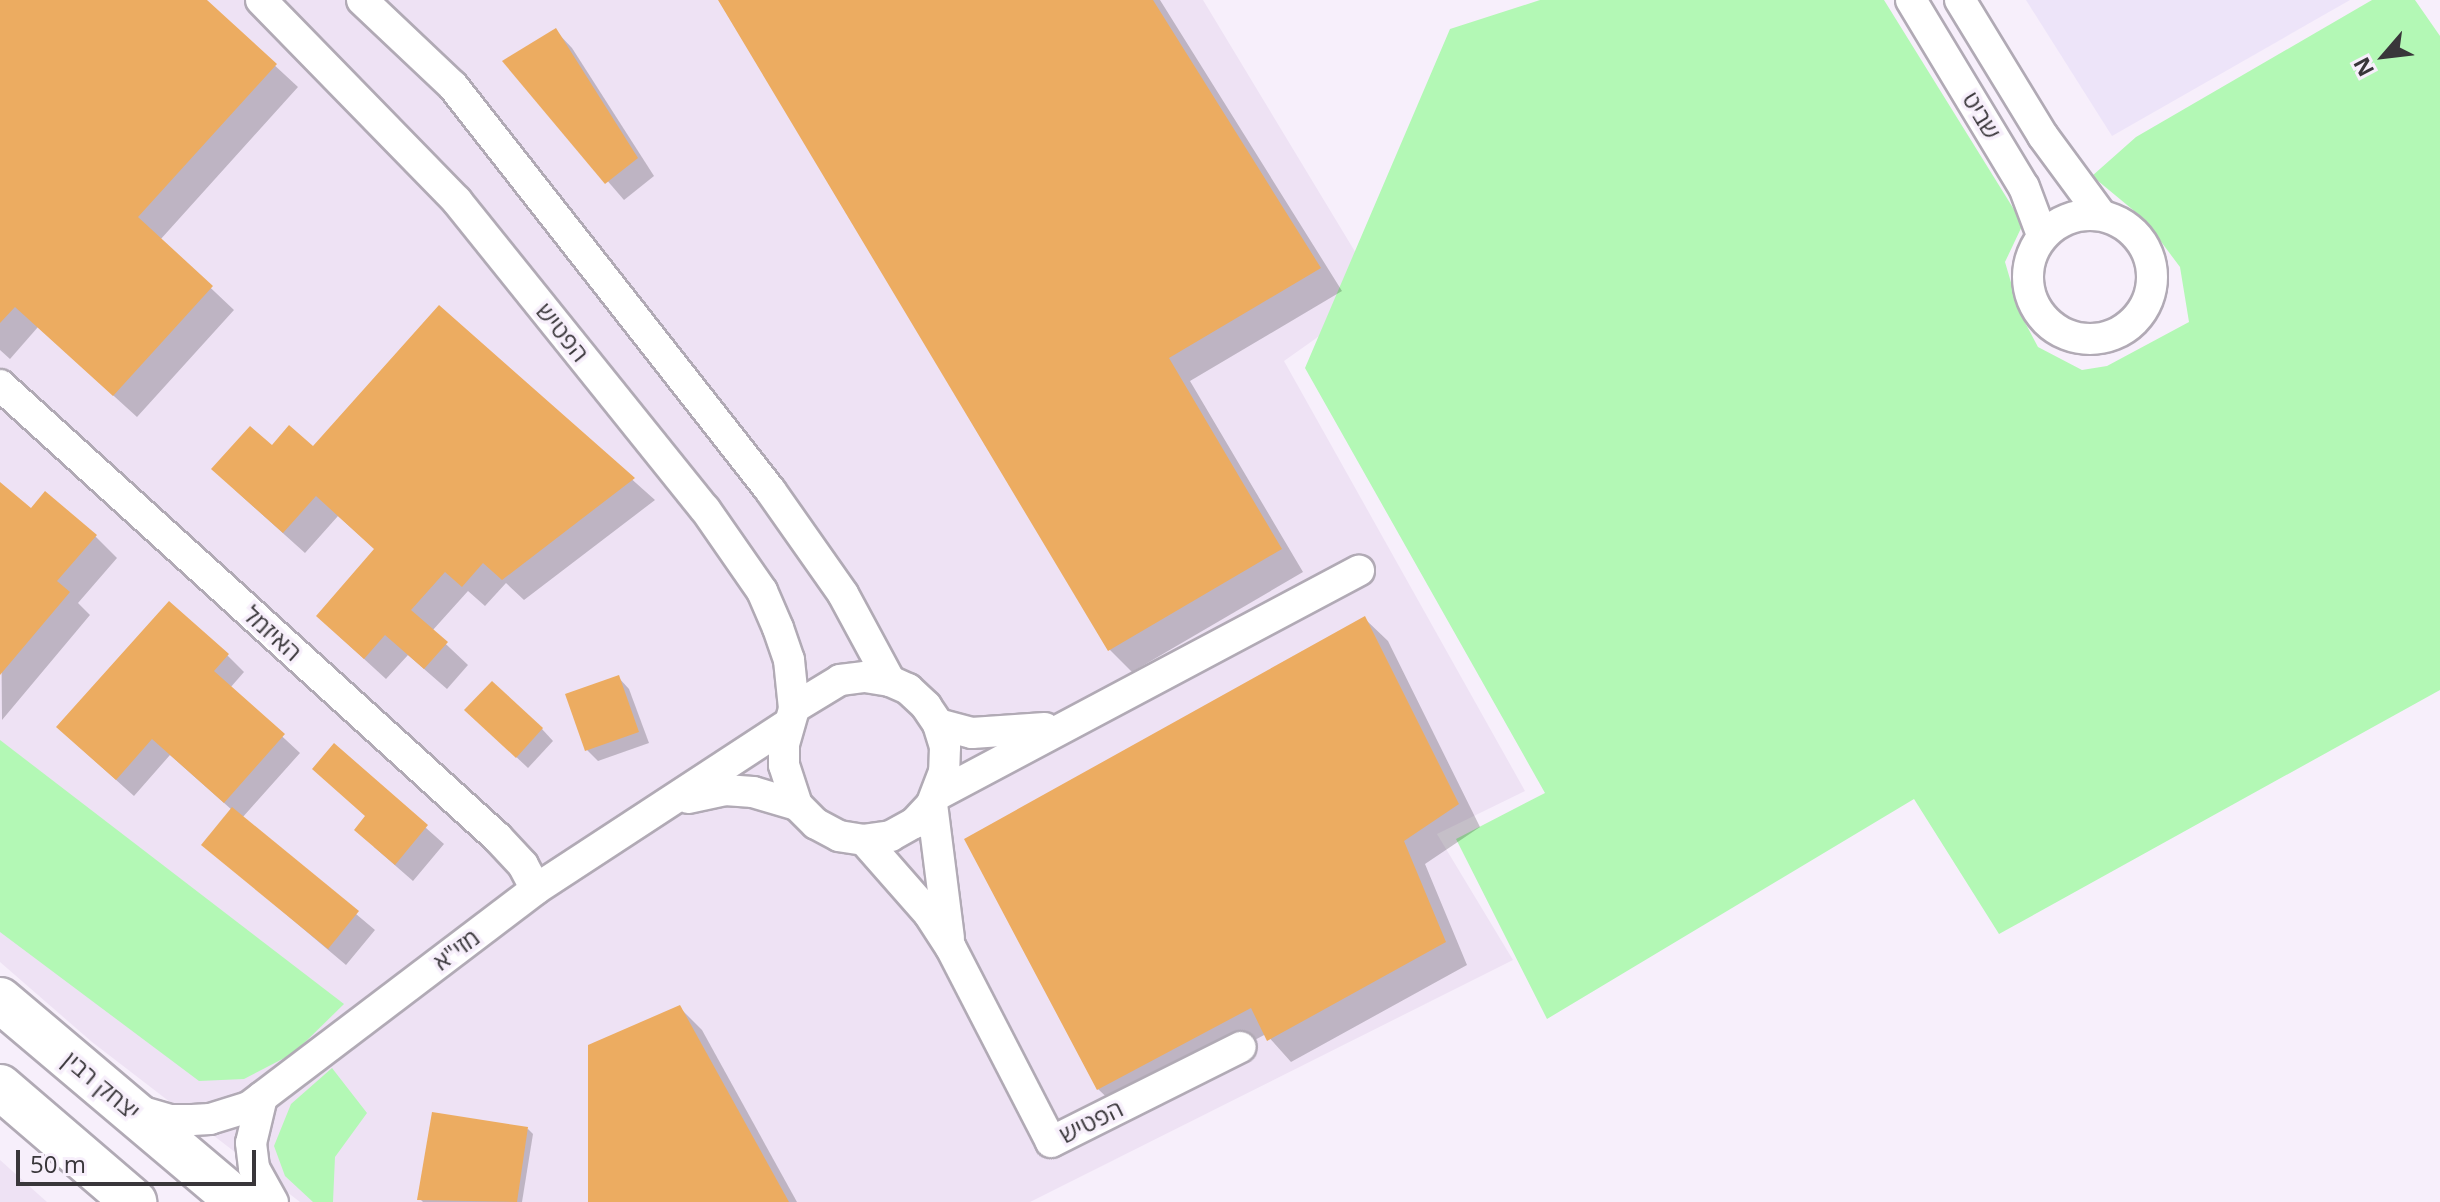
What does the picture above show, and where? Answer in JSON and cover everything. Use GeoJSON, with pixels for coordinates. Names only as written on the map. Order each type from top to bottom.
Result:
{"type":"FeatureCollection","features":[{"type":"Feature","properties":{"kind":"main road","name":"יצחק רבין"},"geometry":{"type":"LineString","coordinates":[[0,1000],[239,1202]]}},
{"type":"Feature","properties":{"kind":"main road"},"geometry":{"type":"LineString","coordinates":[[0,1087],[134,1202]]}},
{"type":"Feature","properties":{"kind":"street","name":"הפטיש"},"geometry":{"type":"LineString","coordinates":[[261,0],[457,201],[705,509],[767,603],[789,660],[791,716]]}},
{"type":"Feature","properties":{"kind":"street"},"geometry":{"type":"LineString","coordinates":[[362,0],[453,86],[760,478],[843,594],[890,681]]}},
{"type":"Feature","properties":{"kind":"street","name":"שביט"},"geometry":{"type":"LineString","coordinates":[[1911,0],[2024,187],[2042,235]]}},
{"type":"Feature","properties":{"kind":"street","name":"שביט"},"geometry":{"type":"LineString","coordinates":[[1960,0],[2043,136],[2101,215]]}},
{"type":"Feature","properties":{"kind":"street"},"geometry":{"type":"LineString","coordinates":[[2084,214],[2101,215],[2130,227],[2145,247],[2153,271],[2150,295],[2139,317],[2120,333],[2096,340],[2072,337],[2050,326],[2034,306],[2027,282],[2030,258],[2042,235],[2060,221],[2084,214]]}},
{"type":"Feature","properties":{"kind":"street","name":"האיזמל"},"geometry":{"type":"LineString","coordinates":[[0,385],[497,837],[523,865],[536,889]]}},
{"type":"Feature","properties":{"kind":"street"},"geometry":{"type":"LineString","coordinates":[[934,799],[1063,725],[1359,571]]}},
{"type":"Feature","properties":{"kind":"street"},"geometry":{"type":"LineString","coordinates":[[865,677],[890,681],[917,698],[938,724],[945,747],[944,772],[934,799],[914,823],[891,836],[864,840],[839,836],[816,824],[797,805],[784,765],[791,716],[840,680],[865,677]]}},
{"type":"Feature","properties":{"kind":"street","name":"מזי\"א"},"geometry":{"type":"LineString","coordinates":[[120,1100],[148,1114],[192,1120],[230,1114],[262,1097],[536,889],[657,812],[791,716]]}},
{"type":"Feature","properties":{"kind":"street"},"geometry":{"type":"LineString","coordinates":[[938,724],[972,733],[994,734],[1063,725]]}},
{"type":"Feature","properties":{"kind":"street","name":"מזי\"א"},"geometry":{"type":"LineString","coordinates":[[657,812],[695,795],[725,790],[765,795],[797,805]]}},
{"type":"Feature","properties":{"kind":"street","name":"הפטיש"},"geometry":{"type":"LineString","coordinates":[[934,799],[938,875],[951,948]]}},
{"type":"Feature","properties":{"kind":"street","name":"הפטיש"},"geometry":{"type":"LineString","coordinates":[[864,840],[929,914],[951,948],[1051,1142],[1241,1047]]}},
{"type":"Feature","properties":{"kind":"street"},"geometry":{"type":"LineString","coordinates":[[262,1097],[251,1143],[254,1168],[273,1202]]}},
{"type":"Feature","properties":{"kind":"shaded area"},"geometry":{"type":"Polygon","coordinates":[[[0,0],[1203,0],[1380,293],[1284,361],[1525,791],[1437,834],[1513,960],[1030,1202],[300,1202],[92,1042],[0,962],[0,0]]]}},
{"type":"Feature","properties":{"kind":"shaded area"},"geometry":{"type":"Polygon","coordinates":[[[2026,0],[2350,0],[2112,136],[2026,0]]]}},
{"type":"Feature","properties":{"kind":"shaded area"},"geometry":{"type":"Polygon","coordinates":[[[0,1160],[47,1202],[0,1202],[0,1160]]]}},
{"type":"Feature","properties":{"kind":"green space"},"geometry":{"type":"Polygon","coordinates":[[[1540,0],[1884,0],[2023,224],[2005,262],[2020,313],[2038,347],[2082,370],[2107,366],[2189,322],[2180,267],[2144,219],[2092,176],[2136,137],[2372,0],[2415,0],[2440,36],[2440,690],[1999,934],[1914,799],[1547,1019],[1456,839],[1545,793],[1305,368],[1450,29],[1540,0]]]}},
{"type":"Feature","properties":{"kind":"green space"},"geometry":{"type":"Polygon","coordinates":[[[0,740],[344,1004],[294,1053],[244,1079],[199,1081],[0,932],[0,740]]]}},
{"type":"Feature","properties":{"kind":"green space"},"geometry":{"type":"Polygon","coordinates":[[[332,1068],[367,1113],[335,1157],[333,1202],[313,1202],[285,1176],[274,1146],[291,1104],[332,1068]]]}},
{"type":"Feature","properties":{"kind":"building"},"geometry":{"type":"Polygon","coordinates":[[[0,0],[207,0],[277,64],[138,217],[213,286],[113,396],[15,307],[0,323],[0,0]]]}},
{"type":"Feature","properties":{"kind":"building"},"geometry":{"type":"Polygon","coordinates":[[[718,0],[1153,0],[1321,268],[1169,358],[1282,549],[1108,651],[718,0]]]}},
{"type":"Feature","properties":{"kind":"building"},"geometry":{"type":"Polygon","coordinates":[[[556,28],[638,158],[605,184],[502,61],[556,28]]]}},
{"type":"Feature","properties":{"kind":"building"},"geometry":{"type":"Polygon","coordinates":[[[439,305],[635,478],[502,580],[483,563],[462,587],[445,572],[411,610],[448,642],[424,669],[385,635],[364,659],[316,616],[374,549],[316,496],[283,533],[211,469],[250,426],[272,445],[289,425],[313,446],[439,305]]]}},
{"type":"Feature","properties":{"kind":"building"},"geometry":{"type":"Polygon","coordinates":[[[0,482],[31,508],[45,491],[97,535],[57,581],[70,592],[0,675],[0,482]]]}},
{"type":"Feature","properties":{"kind":"building"},"geometry":{"type":"Polygon","coordinates":[[[169,601],[229,654],[214,671],[285,734],[224,803],[152,739],[116,780],[56,727],[169,601]]]}},
{"type":"Feature","properties":{"kind":"building"},"geometry":{"type":"Polygon","coordinates":[[[1365,616],[1459,804],[1404,841],[1446,942],[1267,1041],[1251,1008],[1097,1090],[964,839],[1365,616]]]}},
{"type":"Feature","properties":{"kind":"building"},"geometry":{"type":"Polygon","coordinates":[[[619,675],[639,732],[585,751],[565,694],[619,675]]]}},
{"type":"Feature","properties":{"kind":"building"},"geometry":{"type":"Polygon","coordinates":[[[492,681],[543,728],[516,758],[464,710],[492,681]]]}},
{"type":"Feature","properties":{"kind":"building"},"geometry":{"type":"Polygon","coordinates":[[[334,743],[428,825],[395,865],[354,830],[365,816],[312,769],[334,743]]]}},
{"type":"Feature","properties":{"kind":"building"},"geometry":{"type":"Polygon","coordinates":[[[232,807],[359,911],[328,949],[201,845],[232,807]]]}},
{"type":"Feature","properties":{"kind":"building"},"geometry":{"type":"Polygon","coordinates":[[[680,1005],[789,1202],[588,1202],[588,1045],[680,1005]]]}},
{"type":"Feature","properties":{"kind":"building"},"geometry":{"type":"Polygon","coordinates":[[[432,1112],[528,1127],[517,1202],[417,1200],[432,1112]]]}}]}
